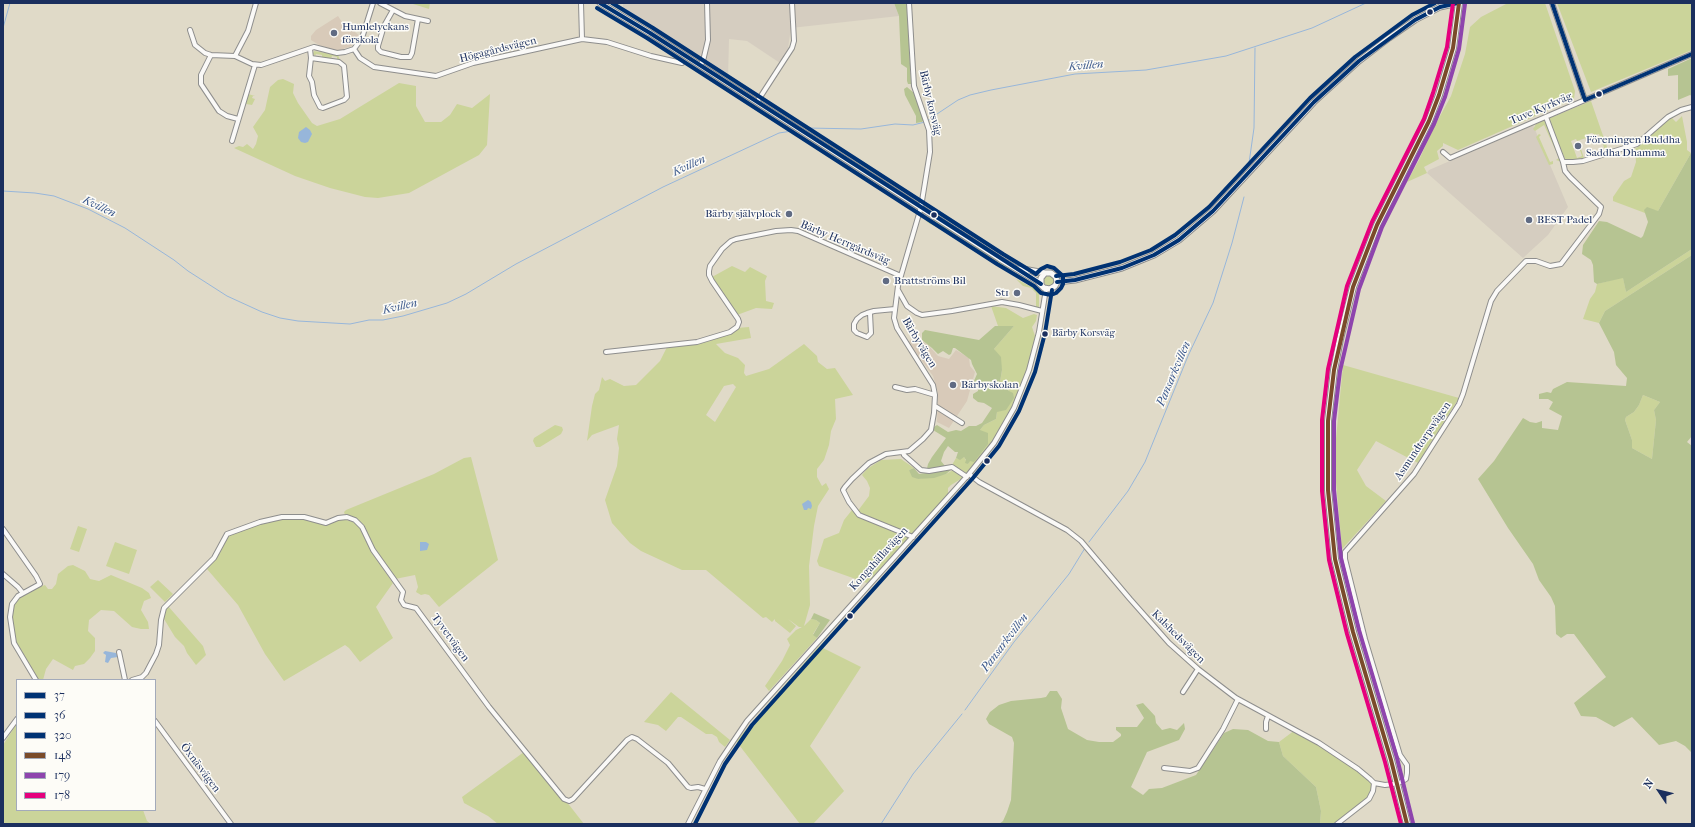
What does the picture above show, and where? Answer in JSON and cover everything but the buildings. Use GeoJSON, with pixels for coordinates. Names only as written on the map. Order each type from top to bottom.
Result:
{"type":"FeatureCollection","features":[{"type":"Feature","properties":{"kind":"highway"},"geometry":{"type":"LineString","coordinates":[[1408,824],[1391,760],[1350,624],[1335,559],[1328,490],[1328,421],[1337,354],[1353,287],[1377,225],[1422,136],[1439,94],[1453,48],[1459,3]]}},
{"type":"Feature","properties":{"kind":"main road"},"geometry":{"type":"LineString","coordinates":[[600,3],[625,16],[1019,269],[1046,289],[1054,287],[1057,282],[1054,274],[1019,269]]}},
{"type":"Feature","properties":{"kind":"main road"},"geometry":{"type":"LineString","coordinates":[[1057,282],[1075,280],[1122,268],[1154,255],[1179,240],[1214,211],[1309,107],[1353,66],[1381,43],[1415,20],[1440,7],[1459,3]]}},
{"type":"Feature","properties":{"kind":"main road"},"geometry":{"type":"LineString","coordinates":[[1041,284],[1041,278],[1045,273]]}},
{"type":"Feature","properties":{"kind":"street"},"geometry":{"type":"LineString","coordinates":[[235,56],[248,31],[256,3]]}},
{"type":"Feature","properties":{"kind":"street"},"geometry":{"type":"LineString","coordinates":[[190,30],[195,45],[199,49],[211,55],[235,56],[255,65],[268,63],[310,49],[319,48],[337,53],[345,52],[354,48],[362,38],[373,3]]}},
{"type":"Feature","properties":{"kind":"street"},"geometry":{"type":"LineString","coordinates":[[380,3],[405,16],[428,21]]}},
{"type":"Feature","properties":{"kind":"street"},"geometry":{"type":"LineString","coordinates":[[581,3],[582,39]]}},
{"type":"Feature","properties":{"kind":"street"},"geometry":{"type":"LineString","coordinates":[[700,65],[703,61],[708,40],[707,3]]}},
{"type":"Feature","properties":{"kind":"street"},"geometry":{"type":"LineString","coordinates":[[757,102],[792,48],[794,41],[792,3]]}},
{"type":"Feature","properties":{"kind":"street","name":"Bärby korsväg"},"geometry":{"type":"LineString","coordinates":[[909,3],[914,86],[929,130],[930,156],[921,207]]}},
{"type":"Feature","properties":{"kind":"street"},"geometry":{"type":"LineString","coordinates":[[1552,3],[1585,100]]}},
{"type":"Feature","properties":{"kind":"street"},"geometry":{"type":"LineString","coordinates":[[393,10],[384,26],[378,46],[380,52],[401,57],[410,57],[418,19]]}},
{"type":"Feature","properties":{"kind":"street","name":"Högagårdsvägen"},"geometry":{"type":"LineString","coordinates":[[354,48],[360,58],[374,67],[436,76],[473,63],[582,39],[607,42],[651,56],[682,63]]}},
{"type":"Feature","properties":{"kind":"street"},"geometry":{"type":"LineString","coordinates":[[310,49],[311,58],[308,76],[312,82],[314,95],[320,107],[323,108],[344,100],[347,97],[344,66],[339,62],[311,58]]}},
{"type":"Feature","properties":{"kind":"street","name":"Tuve Kyrkväg"},"geometry":{"type":"LineString","coordinates":[[1443,152],[1450,158],[1692,54]]}},
{"type":"Feature","properties":{"kind":"street"},"geometry":{"type":"LineString","coordinates":[[211,55],[201,75],[201,84],[219,111],[227,116],[238,119]]}},
{"type":"Feature","properties":{"kind":"street"},"geometry":{"type":"LineString","coordinates":[[232,141],[255,65]]}},
{"type":"Feature","properties":{"kind":"street"},"geometry":{"type":"LineString","coordinates":[[1546,117],[1563,162],[1583,161],[1631,147],[1640,142],[1668,117],[1692,107]]}},
{"type":"Feature","properties":{"kind":"street","name":"Asmundtorpsvägen"},"geometry":{"type":"LineString","coordinates":[[1401,782],[1406,779],[1406,765],[1400,755],[1366,639],[1345,559],[1345,552],[1414,474],[1459,404],[1491,301],[1497,291],[1526,261],[1536,261],[1550,266],[1561,264],[1599,214],[1601,207],[1570,177],[1563,162]]}},
{"type":"Feature","properties":{"kind":"street","name":"Bärbyvägen"},"geometry":{"type":"LineString","coordinates":[[903,452],[909,451],[930,432],[935,406],[933,385],[897,328],[894,318],[894,309],[901,276],[921,207]]}},
{"type":"Feature","properties":{"kind":"street","name":"Bärby Herrgårdsväg"},"geometry":{"type":"LineString","coordinates":[[606,352],[697,342],[730,332],[737,327],[739,322],[738,319],[712,281],[709,271],[710,266],[722,250],[730,241],[736,238],[776,231],[798,231],[901,276]]}},
{"type":"Feature","properties":{"kind":"street","name":"Kongahällavägen"},"geometry":{"type":"LineString","coordinates":[[688,824],[727,749],[747,721],[968,476],[994,443],[1016,404],[1034,357],[1046,289]]}},
{"type":"Feature","properties":{"kind":"street"},"geometry":{"type":"LineString","coordinates":[[898,290],[907,306],[922,315],[952,312],[1002,302],[1019,304],[1042,311]]}},
{"type":"Feature","properties":{"kind":"street"},"geometry":{"type":"LineString","coordinates":[[870,313],[871,332],[867,337],[855,332],[854,328],[857,319],[870,313],[894,309]]}},
{"type":"Feature","properties":{"kind":"street"},"geometry":{"type":"LineString","coordinates":[[896,387],[907,390],[915,389],[935,395]]}},
{"type":"Feature","properties":{"kind":"street"},"geometry":{"type":"LineString","coordinates":[[935,406],[962,423]]}},
{"type":"Feature","properties":{"kind":"street"},"geometry":{"type":"LineString","coordinates":[[913,537],[859,515],[849,502],[844,490],[845,487],[859,472],[881,456],[903,452],[904,455],[921,470],[929,471],[952,467],[968,476]]}},
{"type":"Feature","properties":{"kind":"street","name":"Kalshedsvägen"},"geometry":{"type":"LineString","coordinates":[[968,476],[1067,530],[1081,540],[1099,564],[1149,621],[1198,669],[1238,699],[1310,737],[1367,776],[1374,783]]}},
{"type":"Feature","properties":{"kind":"street","name":"Tyvetvägen"},"geometry":{"type":"LineString","coordinates":[[135,679],[142,677],[151,666],[159,645],[161,620],[166,606],[210,563],[227,534],[260,522],[282,517],[304,517],[326,523],[341,517],[350,518],[355,520],[362,527],[373,550],[402,591],[401,600],[404,605],[416,608],[489,707],[564,799],[569,801],[573,799],[632,737],[637,738],[668,763],[688,787],[691,788],[698,786],[705,789]]}},
{"type":"Feature","properties":{"kind":"street"},"geometry":{"type":"LineString","coordinates":[[3,529],[39,580],[40,584],[22,592],[11,607],[10,626],[14,642],[35,679]]}},
{"type":"Feature","properties":{"kind":"street"},"geometry":{"type":"LineString","coordinates":[[3,574],[22,592]]}},
{"type":"Feature","properties":{"kind":"street"},"geometry":{"type":"LineString","coordinates":[[119,652],[125,679]]}},
{"type":"Feature","properties":{"kind":"street"},"geometry":{"type":"LineString","coordinates":[[1183,692],[1198,669]]}},
{"type":"Feature","properties":{"kind":"street"},"geometry":{"type":"LineString","coordinates":[[1164,768],[1190,771],[1198,768],[1223,729],[1238,699]]}},
{"type":"Feature","properties":{"kind":"street"},"geometry":{"type":"LineString","coordinates":[[1266,729],[1268,716]]}},
{"type":"Feature","properties":{"kind":"street"},"geometry":{"type":"LineString","coordinates":[[3,738],[16,720]]}},
{"type":"Feature","properties":{"kind":"street","name":"Öxnäsvägen"},"geometry":{"type":"LineString","coordinates":[[156,722],[231,824]]}},
{"type":"Feature","properties":{"kind":"street"},"geometry":{"type":"LineString","coordinates":[[1337,824],[1369,799],[1373,791],[1374,783],[1385,786],[1394,784]]}},
{"type":"Feature","properties":{"kind":"shaded area"},"geometry":{"type":"Polygon","coordinates":[[[623,3],[894,3],[899,16],[791,28],[788,48],[780,63],[747,41],[729,39],[728,78],[623,12],[623,3]]]}},
{"type":"Feature","properties":{"kind":"shaded area","name":"Humlelyckans förskola"},"geometry":{"type":"Polygon","coordinates":[[[338,16],[342,22],[360,36],[352,46],[337,51],[319,45],[311,40],[311,36],[316,30],[338,16]]]}},
{"type":"Feature","properties":{"kind":"shaded area"},"geometry":{"type":"Polygon","coordinates":[[[1533,125],[1568,207],[1548,235],[1523,258],[1427,173],[1429,170],[1533,125]]]}},
{"type":"Feature","properties":{"kind":"shaded area","name":"Bärbyskolan"},"geometry":{"type":"Polygon","coordinates":[[[915,336],[928,345],[938,356],[949,359],[956,350],[969,358],[970,366],[975,372],[967,401],[949,428],[937,422],[938,393],[933,376],[908,342],[915,336]]]}},
{"type":"Feature","properties":{"kind":"green space"},"geometry":{"type":"Polygon","coordinates":[[[430,3],[429,9],[413,4],[430,3]]]}},
{"type":"Feature","properties":{"kind":"green space"},"geometry":{"type":"Polygon","coordinates":[[[894,3],[907,3],[911,84],[908,84],[907,81],[907,68],[901,64],[899,16],[894,3]]]}},
{"type":"Feature","properties":{"kind":"green space"},"geometry":{"type":"Polygon","coordinates":[[[1508,3],[1545,3],[1575,91],[1574,99],[1458,150],[1443,143],[1443,146],[1437,151],[1439,159],[1424,167],[1427,173],[1407,182],[1451,96],[1465,54],[1470,27],[1481,17],[1508,3]]]}},
{"type":"Feature","properties":{"kind":"green space"},"geometry":{"type":"Polygon","coordinates":[[[1557,3],[1692,3],[1692,50],[1591,92],[1557,3]]]}},
{"type":"Feature","properties":{"kind":"green space"},"geometry":{"type":"Polygon","coordinates":[[[314,51],[338,55],[340,60],[337,60],[337,57],[332,56],[331,59],[322,58],[322,55],[316,54],[315,56],[313,54],[314,51]]]}},
{"type":"Feature","properties":{"kind":"green space"},"geometry":{"type":"Polygon","coordinates":[[[1692,58],[1692,96],[1690,95],[1678,100],[1678,75],[1668,76],[1668,69],[1692,58]]]}},
{"type":"Feature","properties":{"kind":"green space"},"geometry":{"type":"Polygon","coordinates":[[[283,79],[294,84],[293,93],[298,103],[312,123],[317,126],[340,119],[399,83],[416,86],[416,106],[425,122],[441,122],[450,115],[457,104],[472,108],[490,94],[487,145],[479,155],[409,193],[378,198],[365,197],[330,188],[295,176],[234,148],[239,146],[243,147],[247,144],[253,149],[258,136],[253,127],[265,110],[270,87],[278,80],[283,79]]]}},
{"type":"Feature","properties":{"kind":"green space"},"geometry":{"type":"Polygon","coordinates":[[[907,87],[914,93],[924,120],[922,122],[916,123],[916,116],[905,95],[904,89],[907,87]]]}},
{"type":"Feature","properties":{"kind":"green space"},"geometry":{"type":"Polygon","coordinates":[[[248,94],[255,96],[252,98],[255,99],[252,105],[246,104],[248,94]]]}},
{"type":"Feature","properties":{"kind":"green space"},"geometry":{"type":"Polygon","coordinates":[[[1591,101],[1608,150],[1605,150],[1599,134],[1588,134],[1589,137],[1577,141],[1576,139],[1571,141],[1577,158],[1582,156],[1580,146],[1584,158],[1567,161],[1563,156],[1549,120],[1550,118],[1591,101]]]}},
{"type":"Feature","properties":{"kind":"green space"},"geometry":{"type":"Polygon","coordinates":[[[1682,116],[1687,150],[1691,153],[1658,211],[1645,210],[1645,213],[1613,201],[1613,197],[1624,181],[1631,177],[1636,162],[1635,149],[1671,117],[1676,122],[1682,116]]]}},
{"type":"Feature","properties":{"kind":"green space"},"geometry":{"type":"Polygon","coordinates":[[[1544,120],[1546,121],[1561,160],[1559,161],[1556,160],[1559,158],[1544,125],[1535,131],[1533,129],[1536,124],[1544,120]]]}},
{"type":"Feature","properties":{"kind":"green space"},"geometry":{"type":"Polygon","coordinates":[[[1539,134],[1541,135],[1539,137],[1550,162],[1553,161],[1553,164],[1549,165],[1536,137],[1539,134]]]}},
{"type":"Feature","properties":{"kind":"green space"},"geometry":{"type":"Polygon","coordinates":[[[1691,153],[1692,249],[1626,292],[1623,278],[1597,284],[1594,282],[1593,265],[1591,260],[1582,254],[1583,245],[1599,221],[1607,222],[1641,238],[1648,222],[1644,210],[1647,207],[1658,211],[1691,153]]]}},
{"type":"Feature","properties":{"kind":"green space"},"geometry":{"type":"Polygon","coordinates":[[[928,219],[942,223],[994,257],[1011,270],[1012,273],[955,234],[930,224],[926,221],[928,219]]]}},
{"type":"Feature","properties":{"kind":"green space"},"geometry":{"type":"Polygon","coordinates":[[[1692,249],[1692,255],[1605,311],[1599,323],[1583,319],[1597,284],[1623,277],[1626,292],[1692,249]]]}},
{"type":"Feature","properties":{"kind":"green space"},"geometry":{"type":"Polygon","coordinates":[[[1692,255],[1692,436],[1687,442],[1692,446],[1692,753],[1685,746],[1676,741],[1659,745],[1632,717],[1614,727],[1596,717],[1581,716],[1574,703],[1606,677],[1574,634],[1567,634],[1561,638],[1556,634],[1555,606],[1551,597],[1539,580],[1533,564],[1508,528],[1478,479],[1494,461],[1523,418],[1530,422],[1536,423],[1542,421],[1542,428],[1558,430],[1562,416],[1549,409],[1553,402],[1548,399],[1539,399],[1539,394],[1547,392],[1551,393],[1553,389],[1567,382],[1626,386],[1627,378],[1616,365],[1614,352],[1599,323],[1605,311],[1692,255]],[[1643,395],[1634,412],[1626,417],[1625,420],[1632,440],[1632,448],[1652,459],[1656,420],[1654,410],[1660,402],[1643,395]]]}},
{"type":"Feature","properties":{"kind":"green space"},"geometry":{"type":"Polygon","coordinates":[[[732,266],[745,272],[750,267],[767,276],[765,281],[766,301],[774,303],[772,309],[756,308],[737,315],[712,277],[732,266]]]}},
{"type":"Feature","properties":{"kind":"green space"},"geometry":{"type":"Polygon","coordinates":[[[1047,276],[1051,276],[1053,277],[1053,285],[1047,286],[1044,283],[1044,279],[1047,276]]]}},
{"type":"Feature","properties":{"kind":"green space"},"geometry":{"type":"Polygon","coordinates":[[[1016,279],[1034,288],[1039,294],[1038,309],[1036,307],[1036,293],[1031,288],[1023,286],[1016,279]]]}},
{"type":"Feature","properties":{"kind":"green space"},"geometry":{"type":"Polygon","coordinates":[[[991,306],[1006,308],[1023,318],[1034,314],[1037,315],[1036,321],[1032,327],[1035,336],[1034,346],[1023,382],[1011,410],[986,452],[966,473],[952,465],[956,458],[958,459],[964,457],[968,464],[980,430],[984,425],[996,419],[997,412],[1009,391],[1000,382],[1002,370],[994,349],[1014,326],[998,326],[991,306]]]}},
{"type":"Feature","properties":{"kind":"green space"},"geometry":{"type":"Polygon","coordinates":[[[995,326],[1014,326],[994,349],[1001,357],[1002,370],[1000,382],[1013,393],[1014,398],[1006,410],[997,412],[996,419],[984,425],[980,430],[988,433],[988,444],[974,462],[970,461],[968,464],[965,463],[966,460],[964,457],[960,460],[956,458],[958,452],[955,452],[948,446],[941,461],[945,466],[952,469],[946,474],[934,478],[918,479],[912,477],[909,470],[914,468],[919,474],[926,473],[928,464],[932,457],[946,438],[933,430],[934,427],[937,425],[948,432],[956,430],[961,431],[969,426],[976,426],[982,423],[992,408],[984,403],[978,402],[973,398],[973,394],[978,391],[978,388],[974,381],[977,374],[971,360],[955,348],[953,348],[951,354],[949,355],[943,351],[938,354],[922,340],[922,333],[925,330],[979,340],[995,326]]]}},
{"type":"Feature","properties":{"kind":"green space"},"geometry":{"type":"Polygon","coordinates":[[[749,327],[751,338],[716,344],[725,353],[738,358],[745,365],[744,373],[746,376],[769,369],[804,344],[817,356],[818,362],[827,369],[835,368],[853,395],[835,399],[836,419],[831,431],[829,445],[824,460],[817,469],[817,477],[822,486],[826,483],[829,489],[818,506],[814,526],[809,566],[810,605],[804,626],[811,619],[820,623],[813,634],[817,638],[769,691],[765,686],[782,661],[790,645],[787,639],[796,630],[802,627],[799,627],[788,619],[796,626],[790,633],[775,621],[775,619],[772,622],[766,617],[763,618],[706,570],[682,570],[641,551],[630,543],[612,523],[605,500],[617,466],[619,448],[617,439],[619,425],[592,435],[587,441],[592,406],[595,394],[599,390],[602,377],[605,381],[610,379],[624,386],[636,385],[660,361],[667,347],[710,341],[737,328],[749,327]],[[733,384],[724,386],[706,415],[715,422],[736,387],[733,384]]]}},
{"type":"Feature","properties":{"kind":"green space"},"geometry":{"type":"Polygon","coordinates":[[[1343,365],[1459,398],[1418,463],[1376,441],[1357,470],[1366,486],[1386,501],[1342,549],[1334,460],[1343,365]]]}},
{"type":"Feature","properties":{"kind":"green space"},"geometry":{"type":"Polygon","coordinates":[[[1643,395],[1660,402],[1654,410],[1656,420],[1652,459],[1632,448],[1632,440],[1625,420],[1626,417],[1634,412],[1643,395]]]}},
{"type":"Feature","properties":{"kind":"green space"},"geometry":{"type":"Polygon","coordinates":[[[555,425],[562,427],[563,430],[561,434],[540,447],[536,447],[533,441],[534,438],[555,425]]]}},
{"type":"Feature","properties":{"kind":"green space"},"geometry":{"type":"Polygon","coordinates":[[[471,457],[498,560],[439,607],[429,595],[421,595],[416,592],[418,587],[415,575],[395,579],[378,556],[363,524],[354,517],[345,515],[344,512],[434,474],[464,458],[471,457]]]}},
{"type":"Feature","properties":{"kind":"green space"},"geometry":{"type":"Polygon","coordinates":[[[901,459],[914,468],[909,470],[918,479],[946,474],[953,470],[964,477],[948,488],[948,494],[912,534],[862,516],[857,512],[869,496],[870,488],[862,475],[867,469],[881,460],[901,459]]]}},
{"type":"Feature","properties":{"kind":"green space"},"geometry":{"type":"Polygon","coordinates":[[[852,510],[860,517],[909,538],[867,583],[819,566],[817,561],[824,539],[839,533],[844,520],[852,510]]]}},
{"type":"Feature","properties":{"kind":"green space"},"geometry":{"type":"Polygon","coordinates":[[[284,517],[305,518],[326,525],[343,519],[356,523],[362,531],[372,553],[393,583],[376,607],[393,638],[360,662],[345,645],[284,681],[265,654],[238,605],[207,569],[220,553],[228,535],[284,517]]]}},
{"type":"Feature","properties":{"kind":"green space"},"geometry":{"type":"Polygon","coordinates":[[[78,526],[87,529],[79,552],[70,549],[78,526]]]}},
{"type":"Feature","properties":{"kind":"green space"},"geometry":{"type":"Polygon","coordinates":[[[115,542],[137,550],[129,574],[106,566],[115,542]]]}},
{"type":"Feature","properties":{"kind":"green space"},"geometry":{"type":"Polygon","coordinates":[[[73,565],[85,571],[90,579],[99,581],[111,575],[142,588],[149,593],[151,598],[144,601],[141,610],[148,622],[149,629],[132,627],[114,611],[101,610],[89,620],[88,631],[95,638],[95,651],[90,658],[84,664],[75,666],[73,670],[53,659],[46,669],[43,679],[38,679],[15,640],[12,625],[13,607],[19,598],[25,593],[45,585],[48,589],[52,589],[56,584],[58,574],[68,566],[73,565]]]}},
{"type":"Feature","properties":{"kind":"green space"},"geometry":{"type":"Polygon","coordinates":[[[158,580],[173,594],[165,602],[150,587],[158,580]]]}},
{"type":"Feature","properties":{"kind":"green space"},"geometry":{"type":"Polygon","coordinates":[[[168,606],[203,646],[206,655],[196,665],[187,653],[184,646],[175,637],[164,619],[164,614],[168,606]]]}},
{"type":"Feature","properties":{"kind":"green space"},"geometry":{"type":"Polygon","coordinates":[[[814,613],[830,620],[817,638],[813,635],[820,623],[811,619],[814,613]]]}},
{"type":"Feature","properties":{"kind":"green space"},"geometry":{"type":"Polygon","coordinates":[[[819,646],[861,667],[810,746],[844,791],[813,824],[800,824],[736,741],[819,646]]]}},
{"type":"Feature","properties":{"kind":"green space"},"geometry":{"type":"Polygon","coordinates":[[[1050,691],[1057,691],[1062,699],[1061,708],[1068,729],[1087,740],[1113,742],[1121,736],[1121,734],[1116,730],[1116,727],[1137,727],[1144,718],[1136,705],[1143,703],[1155,716],[1156,723],[1162,730],[1170,728],[1177,730],[1184,723],[1185,729],[1179,740],[1147,752],[1131,787],[1143,795],[1149,789],[1162,788],[1196,775],[1224,733],[1233,729],[1248,730],[1268,741],[1279,742],[1283,756],[1316,787],[1321,811],[1320,823],[999,824],[1003,821],[1011,800],[1014,743],[1012,737],[989,724],[986,719],[990,712],[999,705],[1011,701],[1046,697],[1050,691]]]}},
{"type":"Feature","properties":{"kind":"green space"},"geometry":{"type":"Polygon","coordinates":[[[671,692],[730,740],[725,747],[719,742],[717,737],[712,734],[706,734],[681,717],[678,717],[666,731],[658,725],[644,722],[671,692]]]}},
{"type":"Feature","properties":{"kind":"green space"},"geometry":{"type":"Polygon","coordinates":[[[16,725],[16,811],[143,811],[147,821],[151,824],[3,824],[3,745],[16,725]]]}},
{"type":"Feature","properties":{"kind":"green space"},"geometry":{"type":"Polygon","coordinates":[[[1295,730],[1371,780],[1373,785],[1370,796],[1333,824],[1320,823],[1321,811],[1316,787],[1283,756],[1279,742],[1295,730]]]}},
{"type":"Feature","properties":{"kind":"green space"},"geometry":{"type":"Polygon","coordinates":[[[524,752],[584,824],[498,824],[488,816],[464,803],[462,797],[524,752]]]}},
{"type":"Feature","properties":{"kind":"water"},"geometry":{"type":"Polygon","coordinates":[[[306,127],[312,134],[308,142],[305,143],[301,142],[298,138],[299,132],[306,127]]]}},
{"type":"Feature","properties":{"kind":"water"},"geometry":{"type":"Polygon","coordinates":[[[808,500],[811,502],[811,509],[808,508],[807,510],[804,510],[802,504],[808,500]]]}},
{"type":"Feature","properties":{"kind":"water"},"geometry":{"type":"Polygon","coordinates":[[[420,542],[426,542],[429,544],[427,550],[420,551],[420,542]]]}},
{"type":"Feature","properties":{"kind":"water"},"geometry":{"type":"Polygon","coordinates":[[[105,651],[116,653],[118,657],[111,658],[108,663],[105,662],[106,655],[103,653],[105,651]]]}},
{"type":"Feature","properties":{"kind":"waterway"},"geometry":{"type":"LineString","coordinates":[[3,28],[10,3]]}},
{"type":"Feature","properties":{"kind":"waterway","name":"Kvillen"},"geometry":{"type":"LineString","coordinates":[[928,120],[958,100],[970,95],[991,90],[1075,74],[1146,70],[1226,56],[1312,28],[1366,3]]}},
{"type":"Feature","properties":{"kind":"waterway","name":"Pansarkvillen"},"geometry":{"type":"LineString","coordinates":[[1249,163],[1254,128],[1255,48]]}},
{"type":"Feature","properties":{"kind":"waterway","name":"Kvillen"},"geometry":{"type":"LineString","coordinates":[[806,128],[861,129],[895,124],[913,125],[925,122]]}},
{"type":"Feature","properties":{"kind":"waterway","name":"Kvillen"},"geometry":{"type":"LineString","coordinates":[[3,191],[54,196],[88,209],[125,228],[227,296],[262,312],[280,318],[298,321],[350,324],[403,316],[447,303],[466,294],[516,264],[663,187],[779,133],[792,131]]}},
{"type":"Feature","properties":{"kind":"waterway","name":"Pansarkvillen"},"geometry":{"type":"LineString","coordinates":[[1089,542],[1128,491],[1145,462],[1188,356],[1213,303],[1232,243],[1244,197]]}},
{"type":"Feature","properties":{"kind":"waterway","name":"Pansarkvillen"},"geometry":{"type":"LineString","coordinates":[[965,710],[1014,642],[1069,574],[1085,548]]}},
{"type":"Feature","properties":{"kind":"waterway","name":"Pansarkvillen"},"geometry":{"type":"LineString","coordinates":[[881,824],[913,774],[962,714]]}},
{"type":"Feature","properties":{"kind":"transit line","name":"37"},"geometry":{"type":"LineString","coordinates":[[600,3],[650,33],[1041,284]]}},
{"type":"Feature","properties":{"kind":"transit line","name":"320"},"geometry":{"type":"LineString","coordinates":[[612,3],[1036,274]]}},
{"type":"Feature","properties":{"kind":"transit line","name":"320"},"geometry":{"type":"LineString","coordinates":[[1056,276],[1074,274],[1120,262],[1151,250],[1175,235],[1209,207],[1310,98],[1355,57],[1412,15],[1435,3]]}},
{"type":"Feature","properties":{"kind":"transit line","name":"178"},"geometry":{"type":"LineString","coordinates":[[1401,824],[1385,762],[1347,634],[1329,560],[1322,491],[1322,420],[1328,369],[1347,286],[1372,222],[1424,119],[1447,47],[1453,3]]}},
{"type":"Feature","properties":{"kind":"transit line","name":"37"},"geometry":{"type":"LineString","coordinates":[[1057,282],[1075,280],[1122,268],[1154,255],[1179,240],[1213,211],[1314,102],[1359,61],[1415,20],[1440,7],[1458,3]]}},
{"type":"Feature","properties":{"kind":"transit line","name":"148"},"geometry":{"type":"LineString","coordinates":[[1407,824],[1391,760],[1353,632],[1335,559],[1328,490],[1328,421],[1334,370],[1353,287],[1377,225],[1429,121],[1439,95],[1453,48],[1459,3]]}},
{"type":"Feature","properties":{"kind":"transit line","name":"37"},"geometry":{"type":"LineString","coordinates":[[1552,3],[1585,100]]}},
{"type":"Feature","properties":{"kind":"transit line","name":"179"},"geometry":{"type":"LineString","coordinates":[[1413,823],[1397,758],[1359,630],[1341,558],[1334,490],[1334,421],[1340,371],[1359,289],[1382,227],[1434,124],[1445,97],[1459,49],[1465,4]]}},
{"type":"Feature","properties":{"kind":"transit line","name":"36"},"geometry":{"type":"LineString","coordinates":[[597,8],[647,38],[997,264],[1034,286],[1041,293],[1051,295],[1056,293],[1063,284],[1063,276],[1054,268],[1047,266],[1036,274]]}},
{"type":"Feature","properties":{"kind":"transit line","name":"37"},"geometry":{"type":"LineString","coordinates":[[1585,100],[1692,54]]}},
{"type":"Feature","properties":{"kind":"transit line","name":"36"},"geometry":{"type":"LineString","coordinates":[[695,824],[725,764],[752,725],[973,478],[999,446],[1019,411],[1035,372],[1045,333],[1052,290]]}},
{"type":"Feature","properties":{"kind":"place","name":"Humlelyckans förskola"},"geometry":{"type":"Point","coordinates":[334,33]}},
{"type":"Feature","properties":{"kind":"place","name":"Föreningen Buddha Saddha Dhamma"},"geometry":{"type":"Point","coordinates":[1578,146]}},
{"type":"Feature","properties":{"kind":"place","name":"Bärby självplock"},"geometry":{"type":"Point","coordinates":[789,214]}},
{"type":"Feature","properties":{"kind":"place","name":"BEST Padel"},"geometry":{"type":"Point","coordinates":[1529,220]}},
{"type":"Feature","properties":{"kind":"place","name":"Brattströms Bil"},"geometry":{"type":"Point","coordinates":[886,281]}},
{"type":"Feature","properties":{"kind":"place","name":"St1"},"geometry":{"type":"Point","coordinates":[1017,293]}},
{"type":"Feature","properties":{"kind":"place","name":"Bärby Korsväg"},"geometry":{"type":"Point","coordinates":[1045,334]}},
{"type":"Feature","properties":{"kind":"place","name":"Bärbyskolan"},"geometry":{"type":"Point","coordinates":[953,385]}}]}
